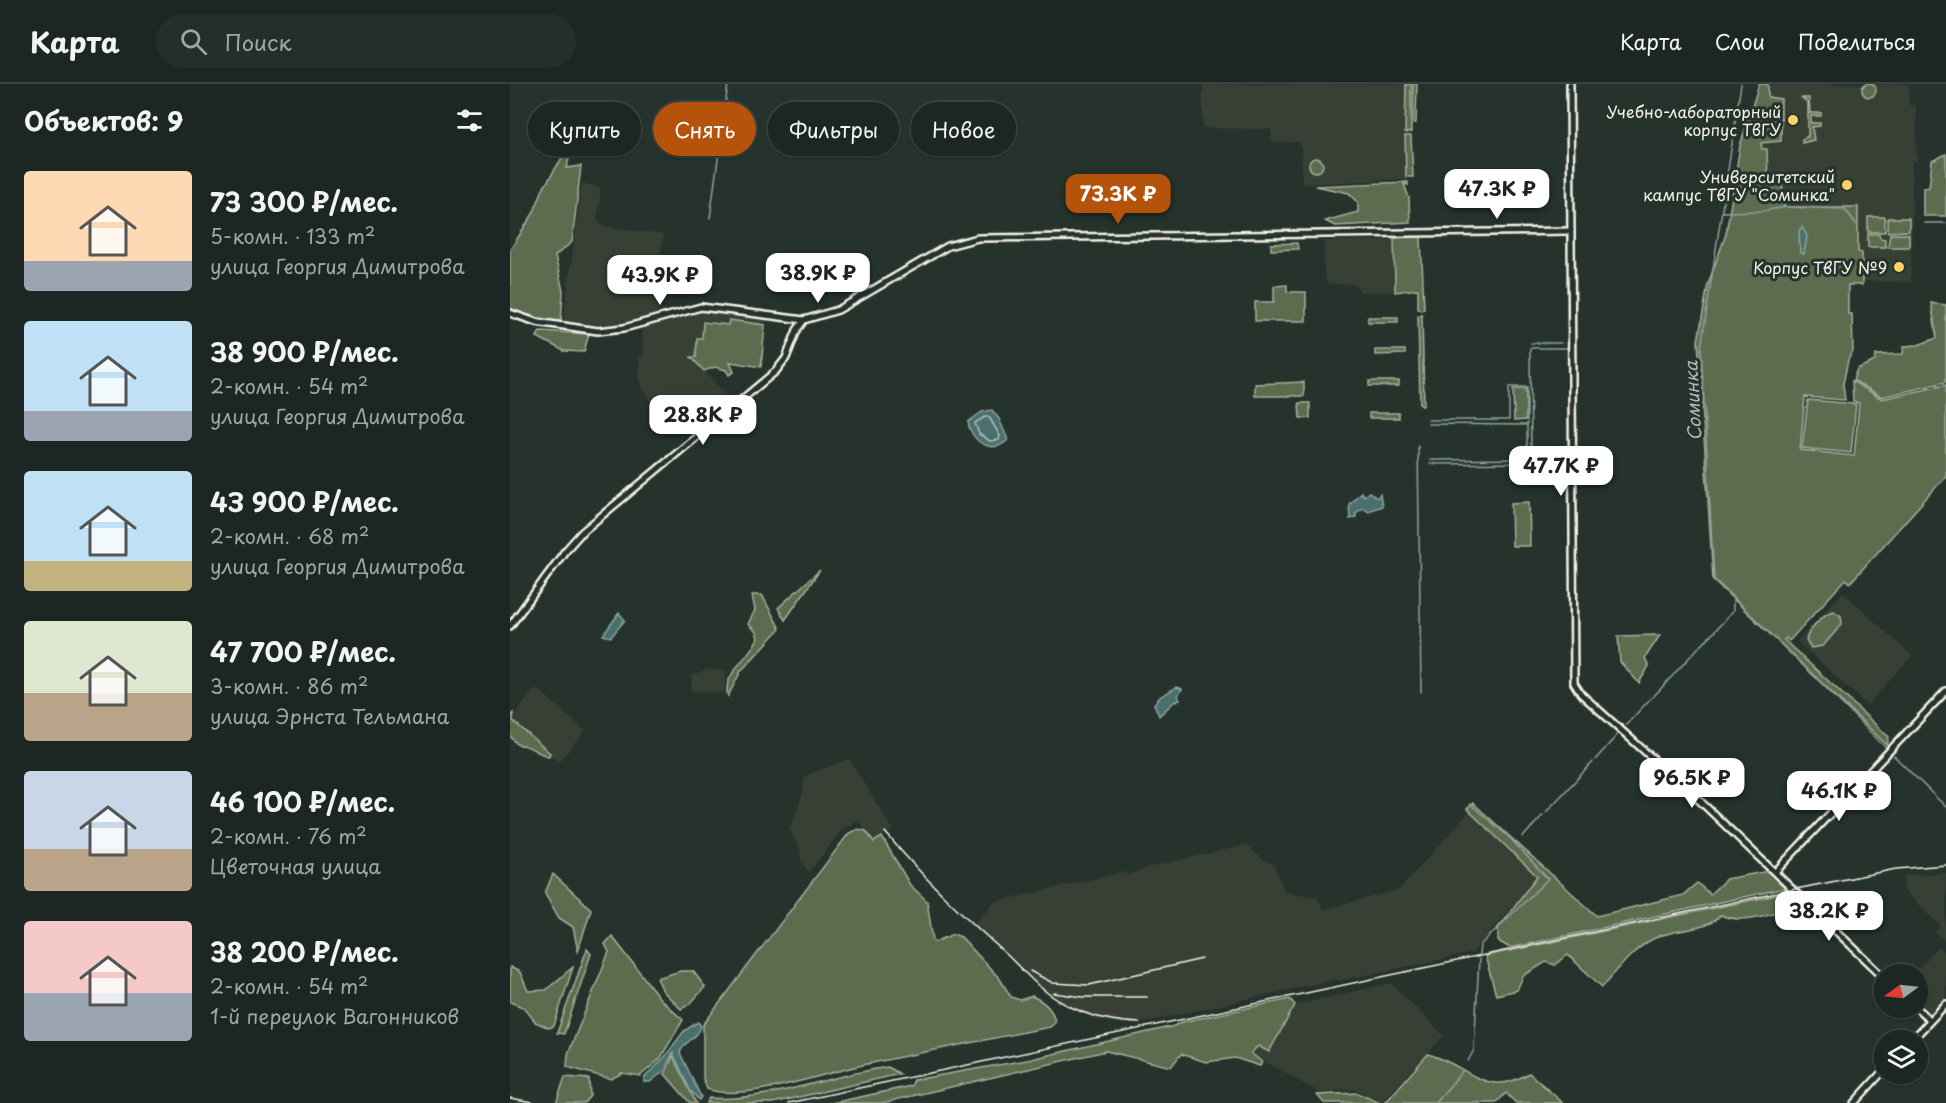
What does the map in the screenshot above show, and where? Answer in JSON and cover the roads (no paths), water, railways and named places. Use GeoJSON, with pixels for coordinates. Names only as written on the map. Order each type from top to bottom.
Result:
{"type":"FeatureCollection","features":[{"type":"Feature","properties":{"kind":"street"},"geometry":{"type":"LineString","coordinates":[[1570,84],[1573,675],[1580,693],[1874,968]]}},
{"type":"Feature","properties":{"kind":"street"},"geometry":{"type":"LineString","coordinates":[[510,313],[532,321],[595,331],[624,328],[701,307],[804,320],[838,310],[944,248],[974,239],[1571,231]]}},
{"type":"Feature","properties":{"kind":"street"},"geometry":{"type":"LineString","coordinates":[[510,626],[582,532],[778,369],[786,357],[798,327],[804,320]]}},
{"type":"Feature","properties":{"kind":"street"},"geometry":{"type":"LineString","coordinates":[[1774,872],[1946,691]]}},
{"type":"Feature","properties":{"kind":"street"},"geometry":{"type":"LineString","coordinates":[[1921,1030],[1946,1004]]}},
{"type":"Feature","properties":{"kind":"street"},"geometry":{"type":"LineString","coordinates":[[1854,1103],[1874,1081]]}},
{"type":"Feature","properties":{"kind":"water"},"geometry":{"type":"Polygon","coordinates":[[[1802,227],[1807,236],[1804,254],[1800,253],[1799,231],[1802,227]]]}},
{"type":"Feature","properties":{"kind":"water"},"geometry":{"type":"Polygon","coordinates":[[[992,410],[999,419],[1008,440],[1002,444],[989,446],[973,435],[968,422],[982,412],[992,410]]]}},
{"type":"Feature","properties":{"kind":"water"},"geometry":{"type":"Polygon","coordinates":[[[1361,492],[1364,496],[1369,492],[1377,498],[1380,494],[1382,506],[1368,511],[1362,508],[1356,513],[1356,517],[1350,519],[1349,504],[1361,492]]]}},
{"type":"Feature","properties":{"kind":"water"},"geometry":{"type":"Polygon","coordinates":[[[619,613],[625,620],[611,637],[603,635],[619,613]]]}},
{"type":"Feature","properties":{"kind":"water"},"geometry":{"type":"Polygon","coordinates":[[[1177,687],[1182,689],[1178,696],[1180,700],[1174,702],[1159,716],[1154,704],[1161,696],[1177,687]]]}},
{"type":"Feature","properties":{"kind":"water"},"geometry":{"type":"Polygon","coordinates":[[[698,1022],[701,1026],[700,1030],[684,1045],[680,1053],[701,1097],[699,1100],[690,1090],[673,1053],[664,1071],[650,1082],[644,1082],[644,1078],[664,1058],[684,1031],[698,1022]]]}},
{"type":"Feature","properties":{"kind":"waterway"},"geometry":{"type":"LineString","coordinates":[[710,218],[728,84]]}},
{"type":"Feature","properties":{"kind":"waterway","name":"Соминка"},"geometry":{"type":"LineString","coordinates":[[1741,84],[1701,348],[1714,579],[1814,676]]}},
{"type":"Feature","properties":{"kind":"waterway"},"geometry":{"type":"LineString","coordinates":[[1767,210],[1787,207],[1845,209],[1856,224]]}},
{"type":"Feature","properties":{"kind":"waterway"},"geometry":{"type":"LineString","coordinates":[[1721,212],[1765,211]]}},
{"type":"Feature","properties":{"kind":"waterway"},"geometry":{"type":"LineString","coordinates":[[1924,223],[1946,223]]}},
{"type":"Feature","properties":{"kind":"waterway"},"geometry":{"type":"LineString","coordinates":[[1531,343],[1561,343]]}},
{"type":"Feature","properties":{"kind":"waterway"},"geometry":{"type":"LineString","coordinates":[[1567,348],[1530,348],[1531,458],[1570,458]]}},
{"type":"Feature","properties":{"kind":"waterway"},"geometry":{"type":"LineString","coordinates":[[1428,420],[1509,420],[1509,387],[1511,387]]}},
{"type":"Feature","properties":{"kind":"waterway"},"geometry":{"type":"LineString","coordinates":[[1512,387],[1527,387],[1527,421]]}},
{"type":"Feature","properties":{"kind":"waterway"},"geometry":{"type":"LineString","coordinates":[[1430,460],[1527,459],[1527,423]]}},
{"type":"Feature","properties":{"kind":"waterway"},"geometry":{"type":"LineString","coordinates":[[1428,424],[1527,425]]}},
{"type":"Feature","properties":{"kind":"waterway"},"geometry":{"type":"LineString","coordinates":[[1418,446],[1421,692]]}},
{"type":"Feature","properties":{"kind":"waterway"},"geometry":{"type":"LineString","coordinates":[[1430,464],[1528,463]]}},
{"type":"Feature","properties":{"kind":"waterway"},"geometry":{"type":"LineString","coordinates":[[1531,463],[1569,463]]}},
{"type":"Feature","properties":{"kind":"waterway"},"geometry":{"type":"LineString","coordinates":[[1701,646],[1733,611],[1733,600]]}},
{"type":"Feature","properties":{"kind":"waterway"},"geometry":{"type":"LineString","coordinates":[[1653,697],[1699,647]]}},
{"type":"Feature","properties":{"kind":"waterway","name":"Соминка"},"geometry":{"type":"LineString","coordinates":[[1818,680],[1886,748]]}},
{"type":"Feature","properties":{"kind":"waterway"},"geometry":{"type":"LineString","coordinates":[[1626,725],[1651,698]]}},
{"type":"Feature","properties":{"kind":"waterway"},"geometry":{"type":"LineString","coordinates":[[1595,760],[1618,734]]}},
{"type":"Feature","properties":{"kind":"waterway","name":"Соминка"},"geometry":{"type":"LineString","coordinates":[[1894,756],[1946,807]]}},
{"type":"Feature","properties":{"kind":"waterway"},"geometry":{"type":"LineString","coordinates":[[1546,812],[1593,762]]}},
{"type":"Feature","properties":{"kind":"waterway"},"geometry":{"type":"LineString","coordinates":[[1470,804],[1509,837],[1548,879],[1480,945],[1479,955]]}},
{"type":"Feature","properties":{"kind":"waterway"},"geometry":{"type":"LineString","coordinates":[[1523,837],[1543,815]]}},
{"type":"Feature","properties":{"kind":"waterway"},"geometry":{"type":"LineString","coordinates":[[1468,1061],[1474,1050],[1479,959]]}},
{"type":"Feature","properties":{"kind":"waterway"},"geometry":{"type":"LineString","coordinates":[[1436,1103],[1463,1070]]}},
{"type":"Feature","properties":{"kind":"railway"},"geometry":{"type":"LineString","coordinates":[[885,832],[943,895],[1048,994],[1074,1009],[1092,1015],[1111,1020],[1140,1023]]}},
{"type":"Feature","properties":{"kind":"railway"},"geometry":{"type":"LineString","coordinates":[[789,1103],[1791,890],[1896,869],[1946,865]]}},
{"type":"Feature","properties":{"kind":"railway"},"geometry":{"type":"LineString","coordinates":[[1030,971],[1053,983],[1089,985],[1202,959]]}},
{"type":"Feature","properties":{"kind":"railway"},"geometry":{"type":"LineString","coordinates":[[1054,993],[1083,997],[1147,997]]}},
{"type":"Feature","properties":{"kind":"railway"},"geometry":{"type":"LineString","coordinates":[[510,1098],[538,1103]]}},
{"type":"Feature","properties":{"kind":"place","name":"Учебно-лабораторный корпус ТвГУ"},"geometry":{"type":"Point","coordinates":[1793,120]}},
{"type":"Feature","properties":{"kind":"place","name":"Университетский кампус ТвГУ \"Соминка\""},"geometry":{"type":"Point","coordinates":[1847,185]}},
{"type":"Feature","properties":{"kind":"place","name":"Корпус ТвГУ №9"},"geometry":{"type":"Point","coordinates":[1899,267]}}]}
